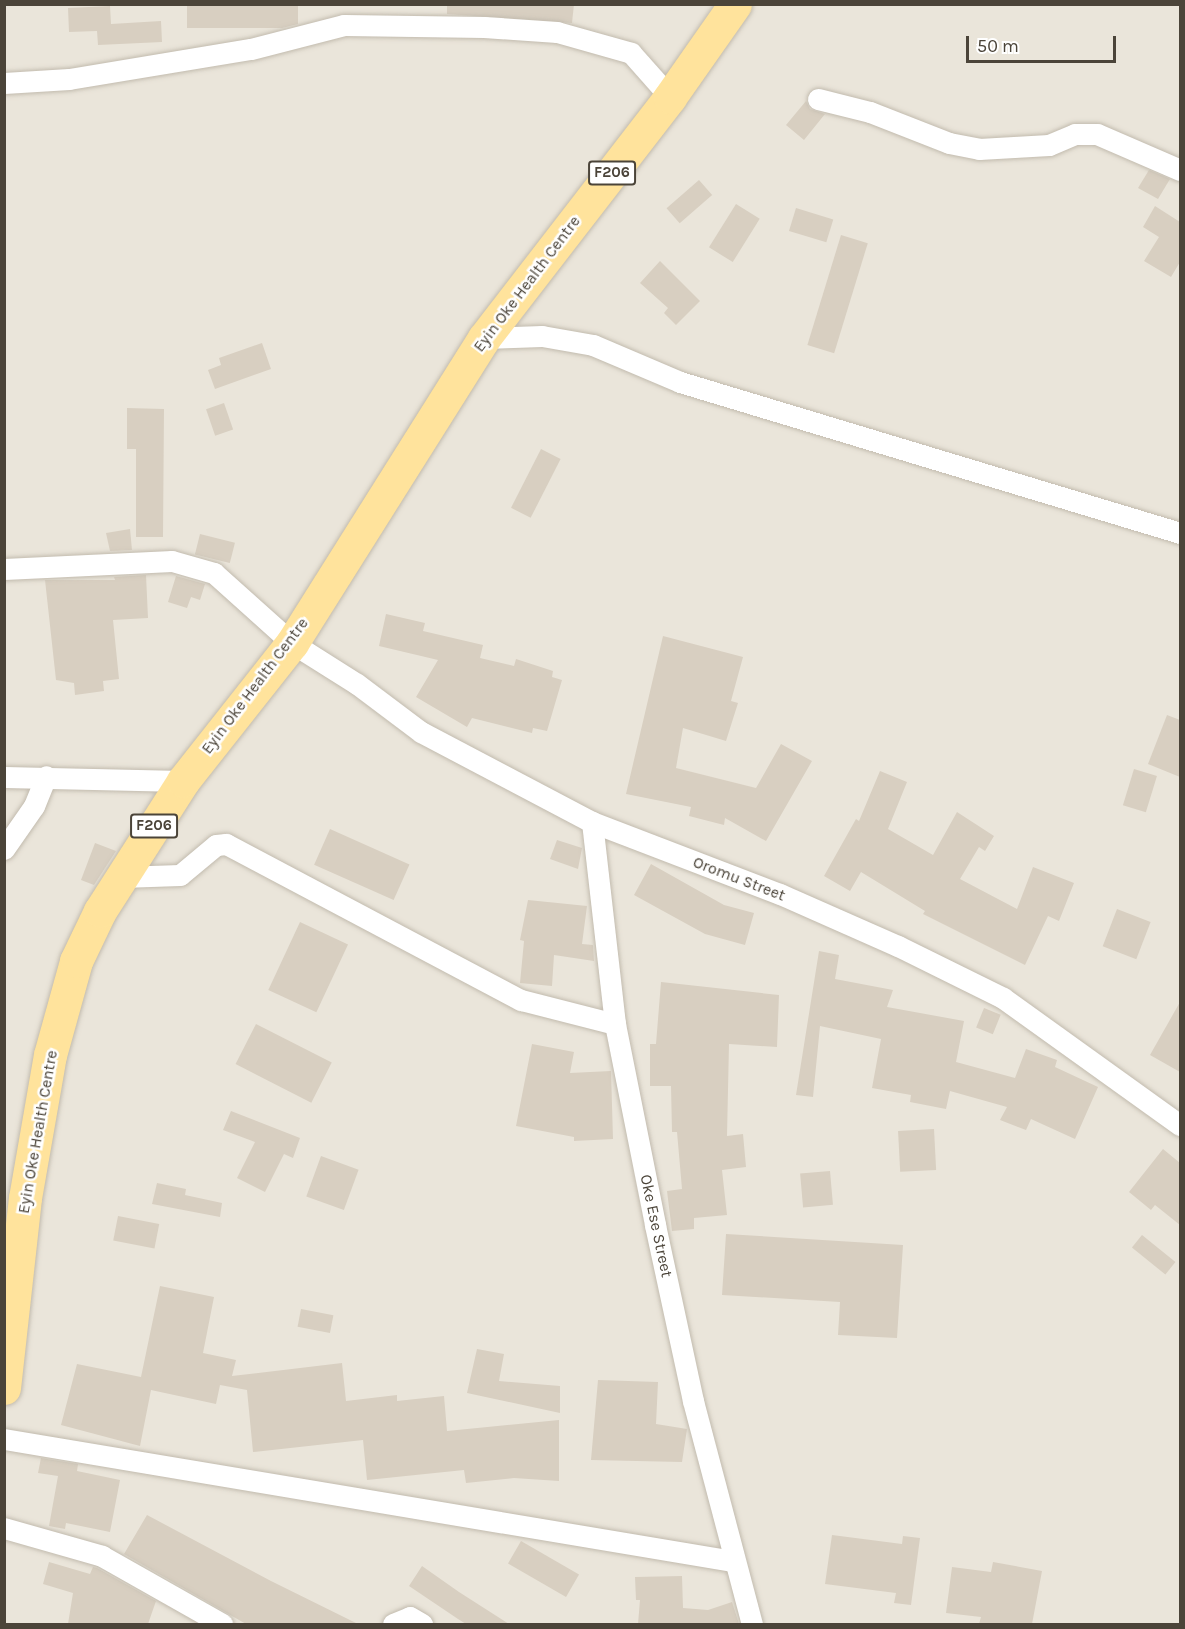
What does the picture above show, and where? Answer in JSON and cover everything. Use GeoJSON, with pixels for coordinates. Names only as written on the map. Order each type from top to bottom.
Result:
{"type":"FeatureCollection","features":[{"type":"Feature","properties":{"kind":"main road","name":"Eyin Oke Health Centre"},"geometry":{"type":"LineString","coordinates":[[4,1388],[26,1198],[50,1055],[76,962],[121,877],[183,781],[292,643],[484,338],[670,97],[735,4]]}},
{"type":"Feature","properties":{"kind":"street"},"geometry":{"type":"LineString","coordinates":[[4,82],[69,79],[251,49],[344,25],[484,27],[557,32],[631,53],[670,97]]}},
{"type":"Feature","properties":{"kind":"street"},"geometry":{"type":"LineString","coordinates":[[818,99],[870,112],[949,143],[979,149],[1049,145],[1075,134],[1097,134],[1180,170]]}},
{"type":"Feature","properties":{"kind":"street"},"geometry":{"type":"LineString","coordinates":[[484,338],[542,336],[593,345],[690,385],[1180,533]]}},
{"type":"Feature","properties":{"kind":"street","name":"Oromu Street"},"geometry":{"type":"LineString","coordinates":[[4,569],[172,561],[214,573],[292,643],[357,684],[421,732],[592,822],[780,894],[1003,998],[1180,1125]]}},
{"type":"Feature","properties":{"kind":"street"},"geometry":{"type":"LineString","coordinates":[[4,777],[46,776],[183,781]]}},
{"type":"Feature","properties":{"kind":"street"},"geometry":{"type":"LineString","coordinates":[[4,849],[34,806],[46,776]]}},
{"type":"Feature","properties":{"kind":"street","name":"Oke Ese Street"},"geometry":{"type":"LineString","coordinates":[[592,822],[615,1024],[655,1226],[732,1561],[752,1624]]}},
{"type":"Feature","properties":{"kind":"street"},"geometry":{"type":"LineString","coordinates":[[121,877],[180,875],[216,845],[226,844],[521,1000],[615,1024]]}},
{"type":"Feature","properties":{"kind":"street"},"geometry":{"type":"LineString","coordinates":[[4,1439],[732,1561]]}},
{"type":"Feature","properties":{"kind":"street"},"geometry":{"type":"LineString","coordinates":[[4,1528],[102,1556],[222,1624]]}},
{"type":"Feature","properties":{"kind":"street"},"geometry":{"type":"LineString","coordinates":[[393,1624],[410,1617],[422,1624]]}},
{"type":"Feature","properties":{"kind":"shaded area"},"geometry":{"type":"Polygon","coordinates":[[[5,5],[1180,5],[1180,1624],[5,1624],[5,5]]]}},
{"type":"Feature","properties":{"kind":"building"},"geometry":{"type":"Polygon","coordinates":[[[187,4],[298,4],[298,24],[282,28],[187,28],[187,4]]]}},
{"type":"Feature","properties":{"kind":"building"},"geometry":{"type":"Polygon","coordinates":[[[447,4],[574,4],[572,23],[447,14],[447,4]]]}},
{"type":"Feature","properties":{"kind":"building"},"geometry":{"type":"Polygon","coordinates":[[[110,6],[111,24],[161,21],[162,42],[98,45],[97,31],[69,32],[68,8],[110,6]]]}},
{"type":"Feature","properties":{"kind":"building"},"geometry":{"type":"Polygon","coordinates":[[[806,101],[810,109],[825,114],[804,140],[786,125],[806,101]]]}},
{"type":"Feature","properties":{"kind":"building"},"geometry":{"type":"Polygon","coordinates":[[[1149,170],[1170,179],[1158,199],[1138,188],[1149,170]]]}},
{"type":"Feature","properties":{"kind":"building"},"geometry":{"type":"Polygon","coordinates":[[[699,180],[712,195],[680,223],[667,208],[699,180]]]}},
{"type":"Feature","properties":{"kind":"building"},"geometry":{"type":"Polygon","coordinates":[[[736,204],[760,219],[733,262],[709,247],[736,204]]]}},
{"type":"Feature","properties":{"kind":"building"},"geometry":{"type":"Polygon","coordinates":[[[1155,206],[1180,222],[1180,262],[1171,277],[1144,261],[1159,237],[1143,227],[1155,206]]]}},
{"type":"Feature","properties":{"kind":"building"},"geometry":{"type":"Polygon","coordinates":[[[796,208],[833,219],[826,242],[789,231],[796,208]]]}},
{"type":"Feature","properties":{"kind":"building"},"geometry":{"type":"Polygon","coordinates":[[[841,235],[868,243],[834,353],[807,345],[841,235]]]}},
{"type":"Feature","properties":{"kind":"building"},"geometry":{"type":"Polygon","coordinates":[[[660,261],[700,301],[676,325],[664,313],[668,308],[640,283],[660,261]]]}},
{"type":"Feature","properties":{"kind":"building"},"geometry":{"type":"Polygon","coordinates":[[[262,343],[271,369],[215,389],[208,370],[221,365],[219,358],[262,343]]]}},
{"type":"Feature","properties":{"kind":"building"},"geometry":{"type":"Polygon","coordinates":[[[224,403],[233,429],[215,436],[206,409],[224,403]]]}},
{"type":"Feature","properties":{"kind":"building"},"geometry":{"type":"Polygon","coordinates":[[[127,408],[164,409],[163,537],[136,537],[136,449],[127,449],[127,408]]]}},
{"type":"Feature","properties":{"kind":"building"},"geometry":{"type":"Polygon","coordinates":[[[541,449],[561,459],[531,518],[511,508],[541,449]]]}},
{"type":"Feature","properties":{"kind":"building"},"geometry":{"type":"Polygon","coordinates":[[[130,529],[132,550],[110,551],[106,533],[130,529]]]}},
{"type":"Feature","properties":{"kind":"building"},"geometry":{"type":"Polygon","coordinates":[[[200,534],[235,543],[230,563],[195,554],[200,534]]]}},
{"type":"Feature","properties":{"kind":"building"},"geometry":{"type":"Polygon","coordinates":[[[146,575],[148,618],[113,620],[119,679],[103,681],[104,691],[75,695],[74,683],[56,680],[45,580],[115,580],[114,577],[146,575]]]}},
{"type":"Feature","properties":{"kind":"building"},"geometry":{"type":"Polygon","coordinates":[[[176,576],[205,584],[200,600],[191,597],[187,608],[168,602],[176,576]]]}},
{"type":"Feature","properties":{"kind":"building"},"geometry":{"type":"Polygon","coordinates":[[[386,614],[425,623],[423,631],[483,645],[480,658],[514,666],[516,659],[553,671],[552,677],[562,680],[547,731],[533,728],[532,733],[472,718],[467,727],[416,697],[438,660],[379,646],[386,614]]]}},
{"type":"Feature","properties":{"kind":"building"},"geometry":{"type":"Polygon","coordinates":[[[663,636],[743,657],[731,701],[738,703],[726,741],[683,728],[676,768],[756,788],[781,744],[812,761],[766,841],[725,818],[724,825],[689,816],[691,807],[626,794],[663,636]]]}},
{"type":"Feature","properties":{"kind":"building"},"geometry":{"type":"Polygon","coordinates":[[[1167,715],[1180,720],[1180,777],[1148,764],[1167,715]]]}},
{"type":"Feature","properties":{"kind":"building"},"geometry":{"type":"Polygon","coordinates":[[[1134,769],[1157,776],[1146,812],[1123,805],[1134,769]]]}},
{"type":"Feature","properties":{"kind":"building"},"geometry":{"type":"Polygon","coordinates":[[[880,771],[907,782],[888,829],[933,855],[957,812],[994,836],[985,851],[979,847],[960,879],[1017,909],[1033,867],[1074,883],[1059,921],[1048,916],[1025,965],[923,914],[925,911],[861,872],[850,891],[824,876],[856,819],[859,821],[880,771]]]}},
{"type":"Feature","properties":{"kind":"building"},"geometry":{"type":"Polygon","coordinates":[[[330,829],[409,864],[394,900],[314,865],[330,829]]]}},
{"type":"Feature","properties":{"kind":"building"},"geometry":{"type":"Polygon","coordinates":[[[557,840],[582,848],[578,869],[550,859],[557,840]]]}},
{"type":"Feature","properties":{"kind":"building"},"geometry":{"type":"Polygon","coordinates":[[[95,843],[116,851],[94,885],[81,880],[95,843]]]}},
{"type":"Feature","properties":{"kind":"building"},"geometry":{"type":"Polygon","coordinates":[[[651,864],[724,905],[754,913],[745,945],[705,934],[634,895],[651,864]]]}},
{"type":"Feature","properties":{"kind":"building"},"geometry":{"type":"Polygon","coordinates":[[[528,900],[587,906],[582,944],[593,945],[594,961],[554,955],[552,986],[520,983],[524,941],[520,940],[528,900]]]}},
{"type":"Feature","properties":{"kind":"building"},"geometry":{"type":"Polygon","coordinates":[[[1117,909],[1151,922],[1136,959],[1103,946],[1117,909]]]}},
{"type":"Feature","properties":{"kind":"building"},"geometry":{"type":"Polygon","coordinates":[[[300,922],[348,944],[316,1012],[268,990],[300,922]]]}},
{"type":"Feature","properties":{"kind":"building"},"geometry":{"type":"Polygon","coordinates":[[[819,951],[839,955],[835,979],[893,990],[887,1007],[964,1021],[956,1062],[1015,1078],[1026,1049],[1057,1060],[1055,1067],[1098,1087],[1075,1139],[1031,1119],[1026,1130],[1000,1120],[1007,1107],[950,1091],[946,1109],[910,1102],[911,1095],[872,1088],[881,1039],[820,1026],[813,1097],[796,1095],[819,951]]]}},
{"type":"Feature","properties":{"kind":"building"},"geometry":{"type":"Polygon","coordinates":[[[661,982],[779,995],[777,1047],[729,1044],[727,1136],[743,1134],[746,1167],[722,1170],[727,1215],[694,1218],[694,1229],[672,1231],[667,1191],[682,1189],[677,1132],[672,1132],[671,1086],[650,1086],[650,1044],[656,1044],[661,982]]]}},
{"type":"Feature","properties":{"kind":"building"},"geometry":{"type":"Polygon","coordinates":[[[1180,1002],[1180,1072],[1150,1055],[1180,1002]]]}},
{"type":"Feature","properties":{"kind":"building"},"geometry":{"type":"Polygon","coordinates":[[[984,1008],[1001,1015],[993,1034],[976,1027],[984,1008]]]}},
{"type":"Feature","properties":{"kind":"building"},"geometry":{"type":"Polygon","coordinates":[[[256,1024],[332,1063],[311,1103],[236,1064],[256,1024]]]}},
{"type":"Feature","properties":{"kind":"building"},"geometry":{"type":"Polygon","coordinates":[[[532,1044],[574,1052],[570,1073],[611,1071],[613,1139],[574,1141],[574,1137],[516,1126],[532,1044]]]}},
{"type":"Feature","properties":{"kind":"building"},"geometry":{"type":"Polygon","coordinates":[[[231,1111],[300,1138],[293,1158],[284,1154],[265,1192],[237,1178],[255,1142],[223,1130],[231,1111]]]}},
{"type":"Feature","properties":{"kind":"building"},"geometry":{"type":"Polygon","coordinates":[[[934,1129],[936,1170],[900,1172],[898,1131],[934,1129]]]}},
{"type":"Feature","properties":{"kind":"building"},"geometry":{"type":"Polygon","coordinates":[[[1163,1149],[1180,1163],[1180,1225],[1155,1205],[1151,1210],[1129,1192],[1163,1149]]]}},
{"type":"Feature","properties":{"kind":"building"},"geometry":{"type":"Polygon","coordinates":[[[321,1156],[359,1170],[344,1210],[306,1196],[321,1156]]]}},
{"type":"Feature","properties":{"kind":"building"},"geometry":{"type":"Polygon","coordinates":[[[830,1171],[833,1205],[803,1207],[800,1174],[830,1171]]]}},
{"type":"Feature","properties":{"kind":"building"},"geometry":{"type":"Polygon","coordinates":[[[157,1183],[186,1189],[185,1195],[222,1203],[220,1217],[152,1204],[157,1183]]]}},
{"type":"Feature","properties":{"kind":"building"},"geometry":{"type":"Polygon","coordinates":[[[118,1216],[159,1224],[154,1249],[113,1241],[118,1216]]]}},
{"type":"Feature","properties":{"kind":"building"},"geometry":{"type":"Polygon","coordinates":[[[726,1234],[903,1245],[897,1338],[838,1335],[840,1302],[722,1295],[726,1234]]]}},
{"type":"Feature","properties":{"kind":"building"},"geometry":{"type":"Polygon","coordinates":[[[1142,1235],[1175,1262],[1165,1274],[1132,1247],[1142,1235]]]}},
{"type":"Feature","properties":{"kind":"building"},"geometry":{"type":"Polygon","coordinates":[[[160,1286],[214,1297],[203,1353],[236,1360],[232,1376],[342,1363],[346,1401],[397,1395],[397,1401],[444,1396],[447,1431],[559,1420],[559,1481],[514,1478],[466,1483],[464,1470],[367,1480],[363,1440],[253,1452],[247,1390],[220,1385],[216,1404],[151,1390],[140,1446],[61,1425],[77,1364],[141,1377],[160,1286]]]}},
{"type":"Feature","properties":{"kind":"building"},"geometry":{"type":"Polygon","coordinates":[[[301,1309],[333,1315],[330,1333],[298,1327],[301,1309]]]}},
{"type":"Feature","properties":{"kind":"building"},"geometry":{"type":"Polygon","coordinates":[[[477,1349],[504,1354],[499,1381],[560,1386],[560,1413],[467,1393],[477,1349]]]}},
{"type":"Feature","properties":{"kind":"building"},"geometry":{"type":"Polygon","coordinates":[[[598,1380],[658,1382],[656,1424],[687,1429],[682,1462],[591,1460],[598,1380]]]}},
{"type":"Feature","properties":{"kind":"building"},"geometry":{"type":"Polygon","coordinates":[[[41,1458],[78,1464],[77,1471],[120,1480],[110,1532],[66,1523],[65,1529],[49,1526],[58,1476],[38,1473],[41,1458]]]}},
{"type":"Feature","properties":{"kind":"building"},"geometry":{"type":"Polygon","coordinates":[[[147,1515],[358,1624],[246,1624],[124,1554],[147,1515]]]}},
{"type":"Feature","properties":{"kind":"building"},"geometry":{"type":"Polygon","coordinates":[[[832,1535],[902,1544],[903,1536],[920,1538],[911,1605],[894,1603],[896,1593],[825,1584],[832,1535]]]}},
{"type":"Feature","properties":{"kind":"building"},"geometry":{"type":"Polygon","coordinates":[[[521,1541],[579,1574],[566,1597],[508,1564],[521,1541]]]}},
{"type":"Feature","properties":{"kind":"building"},"geometry":{"type":"Polygon","coordinates":[[[49,1562],[90,1574],[93,1567],[97,1568],[156,1601],[148,1624],[68,1624],[73,1593],[43,1584],[49,1562]]]}},
{"type":"Feature","properties":{"kind":"building"},"geometry":{"type":"Polygon","coordinates":[[[993,1562],[1042,1571],[1032,1624],[979,1624],[981,1617],[946,1613],[952,1567],[991,1572],[993,1562]]]}},
{"type":"Feature","properties":{"kind":"building"},"geometry":{"type":"Polygon","coordinates":[[[422,1566],[509,1624],[466,1624],[458,1619],[409,1586],[422,1566]]]}},
{"type":"Feature","properties":{"kind":"building"},"geometry":{"type":"Polygon","coordinates":[[[682,1576],[683,1608],[708,1610],[732,1602],[739,1624],[638,1624],[640,1600],[636,1600],[635,1577],[682,1576]]]}}]}
